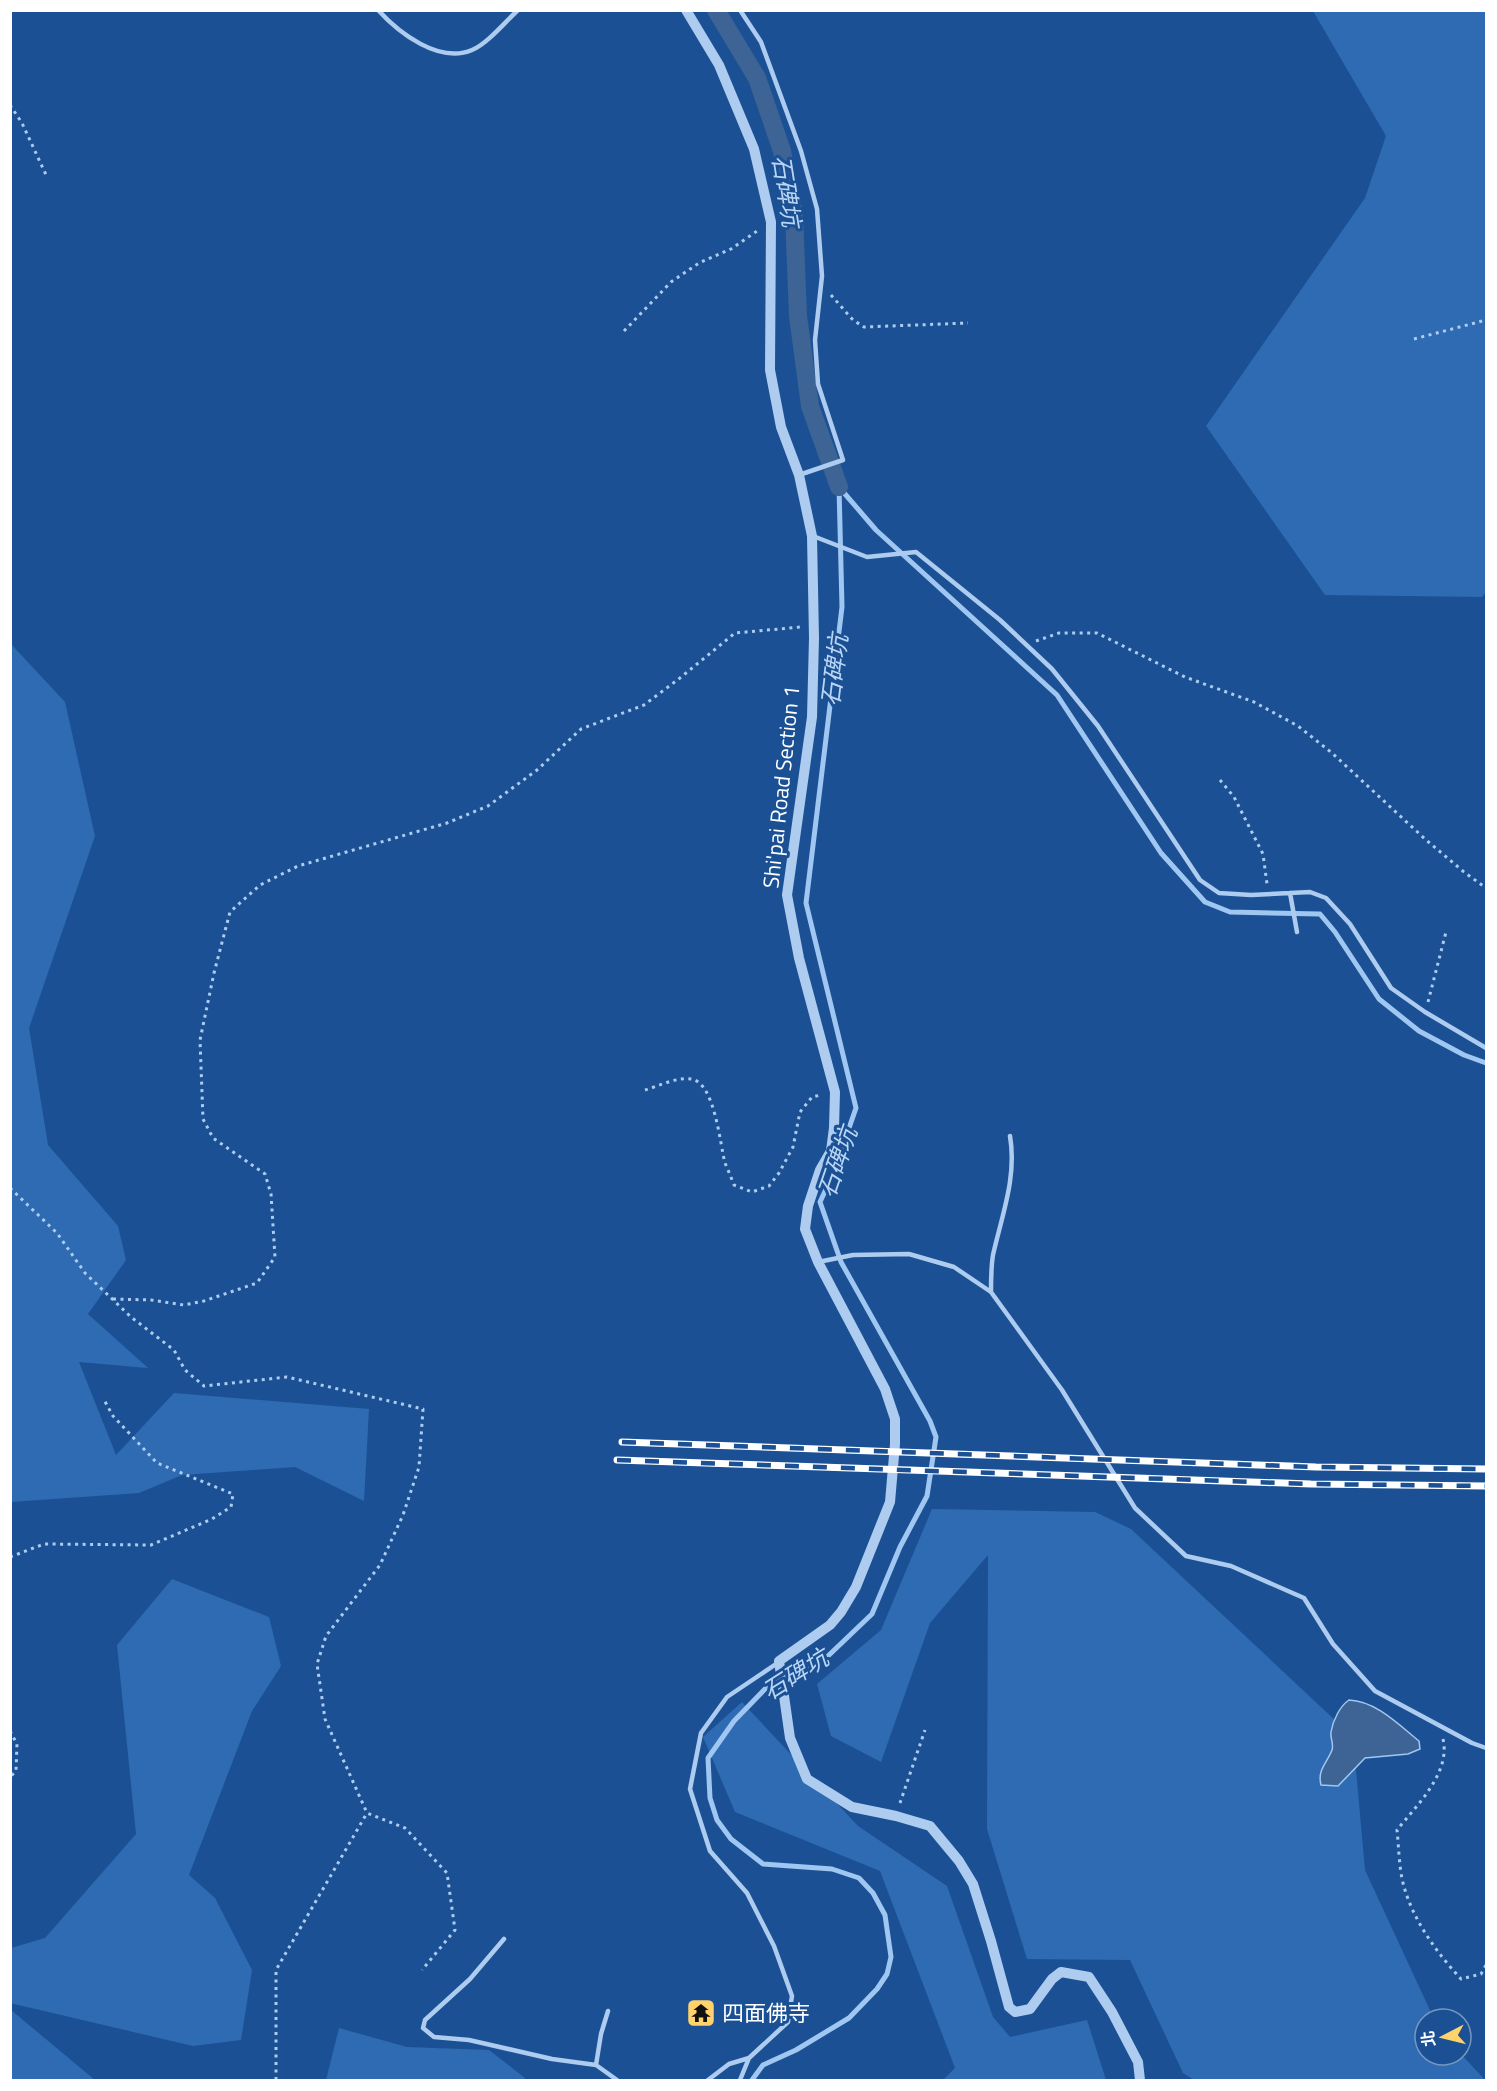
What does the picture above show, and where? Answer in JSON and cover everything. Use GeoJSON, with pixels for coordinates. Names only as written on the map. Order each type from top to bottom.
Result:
{"type":"FeatureCollection","features":[{"type":"Feature","properties":{"kind":"street","name":"Shi'pai Road Section 1"},"geometry":{"type":"LineString","coordinates":[[687,11],[718,65],[754,149],[771,222],[770,370],[782,427],[799,475],[812,536],[814,626],[812,717],[787,895],[799,958],[835,1092],[831,1151],[817,1179],[808,1206],[805,1229],[818,1262],[885,1389],[895,1419],[890,1503],[856,1587],[830,1625],[779,1661]]}},
{"type":"Feature","properties":{"kind":"street"},"geometry":{"type":"LineString","coordinates":[[779,1661],[790,1738],[807,1779],[852,1807],[930,1826],[959,1861],[973,1884],[1008,2007],[1015,2012],[1030,2009],[1052,1979],[1061,1972],[1089,1977],[1112,2012],[1138,2062],[1140,2080]]}},
{"type":"Feature","properties":{"kind":"lane"},"geometry":{"type":"LineString","coordinates":[[378,10],[390,23],[412,40],[448,55],[472,50],[518,10]]}},
{"type":"Feature","properties":{"kind":"lane"},"geometry":{"type":"LineString","coordinates":[[740,10],[760,42],[801,151],[817,209],[821,284],[815,339],[818,384],[843,460],[799,475]]}},
{"type":"Feature","properties":{"kind":"lane"},"geometry":{"type":"LineString","coordinates":[[812,536],[867,557],[916,552],[1000,620],[1052,669],[1098,726],[1200,880],[1219,892],[1268,894],[1310,892],[1326,898],[1350,924],[1391,988],[1425,1012],[1486,1048]]}},
{"type":"Feature","properties":{"kind":"lane"},"geometry":{"type":"LineString","coordinates":[[1290,893],[1297,933]]}},
{"type":"Feature","properties":{"kind":"lane"},"geometry":{"type":"LineString","coordinates":[[991,1292],[992,1258],[1012,1173],[1013,1155],[1010,1136]]}},
{"type":"Feature","properties":{"kind":"lane"},"geometry":{"type":"LineString","coordinates":[[818,1262],[853,1255],[909,1254],[954,1267],[991,1292],[1062,1390],[1135,1508],[1186,1556],[1231,1566],[1304,1598],[1333,1644],[1375,1691],[1472,1743],[1486,1748]]}},
{"type":"Feature","properties":{"kind":"lane"},"geometry":{"type":"LineString","coordinates":[[740,2080],[749,2058],[788,2022],[792,1996],[774,1946],[747,1893],[710,1851],[690,1789],[700,1733],[727,1697],[779,1661]]}},
{"type":"Feature","properties":{"kind":"lane"},"geometry":{"type":"LineString","coordinates":[[504,1939],[470,1979],[425,2020],[423,2028],[434,2037],[469,2040],[552,2059],[596,2065],[615,2080]]}},
{"type":"Feature","properties":{"kind":"lane"},"geometry":{"type":"LineString","coordinates":[[596,2065],[601,2034],[608,2011]]}},
{"type":"Feature","properties":{"kind":"lane"},"geometry":{"type":"LineString","coordinates":[[708,2080],[729,2064],[749,2058]]}},
{"type":"Feature","properties":{"kind":"path"},"geometry":{"type":"LineString","coordinates":[[10,105],[22,123],[47,177]]}},
{"type":"Feature","properties":{"kind":"path"},"geometry":{"type":"LineString","coordinates":[[624,331],[671,282],[699,263],[730,249],[771,222]]}},
{"type":"Feature","properties":{"kind":"path"},"geometry":{"type":"LineString","coordinates":[[821,284],[853,320],[864,327],[968,323]]}},
{"type":"Feature","properties":{"kind":"path"},"geometry":{"type":"LineString","coordinates":[[1414,339],[1486,320]]}},
{"type":"Feature","properties":{"kind":"path"},"geometry":{"type":"LineString","coordinates":[[113,1299],[151,1300],[184,1305],[204,1301],[257,1283],[275,1257],[271,1194],[265,1174],[213,1138],[203,1119],[200,1040],[230,912],[260,885],[298,866],[447,823],[488,806],[537,770],[581,729],[644,705],[735,633],[814,626]]}},
{"type":"Feature","properties":{"kind":"path"},"geometry":{"type":"LineString","coordinates":[[1025,645],[1059,633],[1097,633],[1185,677],[1254,702],[1298,726],[1332,753],[1425,839],[1486,888]]}},
{"type":"Feature","properties":{"kind":"path"},"geometry":{"type":"LineString","coordinates":[[1220,780],[1234,797],[1263,854],[1268,894]]}},
{"type":"Feature","properties":{"kind":"path"},"geometry":{"type":"LineString","coordinates":[[1425,1012],[1446,932]]}},
{"type":"Feature","properties":{"kind":"path"},"geometry":{"type":"LineString","coordinates":[[645,1090],[678,1080],[692,1079],[701,1084],[717,1117],[725,1161],[734,1185],[752,1192],[769,1186],[779,1173],[793,1147],[800,1112],[812,1096],[835,1092]]}},
{"type":"Feature","properties":{"kind":"path"},"geometry":{"type":"LineString","coordinates":[[10,1188],[57,1233],[85,1273],[131,1317],[174,1350],[185,1370],[204,1386],[287,1377],[423,1409],[419,1467],[403,1515],[380,1564],[326,1636],[317,1664],[325,1719],[368,1814],[405,1828],[447,1873],[455,1930],[422,1970]]}},
{"type":"Feature","properties":{"kind":"path"},"geometry":{"type":"LineString","coordinates":[[10,1557],[44,1544],[152,1545],[212,1519],[231,1507],[233,1494],[157,1463],[113,1416],[103,1398]]}},
{"type":"Feature","properties":{"kind":"path"},"geometry":{"type":"LineString","coordinates":[[1440,1726],[1445,1746],[1440,1771],[1397,1830],[1404,1889],[1424,1931],[1446,1963],[1461,1979],[1481,1974],[1486,1965]]}},
{"type":"Feature","properties":{"kind":"path"},"geometry":{"type":"LineString","coordinates":[[896,1816],[925,1730]]}},
{"type":"Feature","properties":{"kind":"path"},"geometry":{"type":"LineString","coordinates":[[10,1731],[17,1744],[16,1771],[10,1777]]}},
{"type":"Feature","properties":{"kind":"path"},"geometry":{"type":"LineString","coordinates":[[276,2080],[276,1970],[368,1814]]}},
{"type":"Feature","properties":{"kind":"shaded area"},"geometry":{"type":"Polygon","coordinates":[[[1313,11],[1486,11],[1486,592],[1482,597],[1325,595],[1206,426],[1365,198],[1386,136],[1313,11]]]}},
{"type":"Feature","properties":{"kind":"shaded area"},"geometry":{"type":"Polygon","coordinates":[[[11,644],[65,702],[95,836],[29,1028],[48,1145],[118,1226],[126,1260],[88,1314],[148,1368],[79,1362],[116,1455],[174,1393],[369,1409],[364,1501],[295,1467],[182,1475],[139,1493],[11,1502],[11,644]]]}},
{"type":"Feature","properties":{"kind":"shaded area"},"geometry":{"type":"Polygon","coordinates":[[[932,1509],[1095,1512],[1131,1529],[1353,1737],[1365,1870],[1428,2007],[1413,2007],[1413,2067],[1473,2067],[1485,2080],[1194,2080],[1183,2073],[1130,1960],[1027,1959],[987,1829],[988,1555],[930,1623],[881,1762],[831,1736],[817,1684],[881,1630],[932,1509]]]}},
{"type":"Feature","properties":{"kind":"shaded area"},"geometry":{"type":"Polygon","coordinates":[[[172,1579],[269,1617],[281,1666],[252,1711],[189,1875],[215,1898],[252,1970],[241,2040],[193,2046],[10,2003],[11,1948],[45,1938],[136,1834],[117,1645],[172,1579]]]}},
{"type":"Feature","properties":{"kind":"shaded area"},"geometry":{"type":"Polygon","coordinates":[[[1349,1700],[1359,1701],[1387,1715],[1419,1741],[1420,1749],[1408,1754],[1365,1758],[1338,1786],[1321,1785],[1321,1771],[1332,1748],[1333,1723],[1349,1700]]]}},
{"type":"Feature","properties":{"kind":"shaded area"},"geometry":{"type":"Polygon","coordinates":[[[742,1702],[858,1826],[947,1886],[993,2017],[1010,2037],[1087,2020],[1106,2080],[943,2080],[955,2068],[880,1871],[735,1812],[703,1737],[742,1702]]]}},
{"type":"Feature","properties":{"kind":"shaded area"},"geometry":{"type":"Polygon","coordinates":[[[11,2010],[95,2080],[11,2080],[11,2010]]]}},
{"type":"Feature","properties":{"kind":"shaded area"},"geometry":{"type":"Polygon","coordinates":[[[339,2028],[407,2047],[489,2050],[525,2078],[524,2080],[326,2080],[339,2028]]]}},
{"type":"Feature","properties":{"kind":"waterway","name":"石碑坑"},"geometry":{"type":"LineString","coordinates":[[716,10],[757,78],[782,151],[794,215],[798,316],[810,406],[839,487]]}},
{"type":"Feature","properties":{"kind":"waterway"},"geometry":{"type":"LineString","coordinates":[[839,487],[876,530],[1057,695],[1161,853],[1205,902],[1230,912],[1320,914],[1335,932],[1379,999],[1419,1031],[1464,1055],[1486,1063]]}},
{"type":"Feature","properties":{"kind":"waterway","name":"石碑坑"},"geometry":{"type":"LineString","coordinates":[[752,2080],[763,2065],[796,2050],[849,2018],[877,1989],[887,1974],[891,1957],[885,1915],[873,1893],[859,1878],[832,1869],[763,1864],[731,1839],[717,1820],[710,1798],[708,1758],[734,1721],[765,1689],[828,1656],[872,1614],[900,1547],[927,1496],[936,1437],[930,1421],[841,1262],[820,1202],[833,1174],[856,1108],[806,903],[842,607],[839,487]]}},
{"type":"Feature","properties":{"kind":"railway"},"geometry":{"type":"LineString","coordinates":[[622,1442],[1316,1467],[1486,1469]]}},
{"type":"Feature","properties":{"kind":"railway"},"geometry":{"type":"LineString","coordinates":[[617,1460],[1311,1484],[1486,1486]]}},
{"type":"Feature","properties":{"kind":"place","name":"四面佛寺"},"geometry":{"type":"Point","coordinates":[701,2013]}}]}
